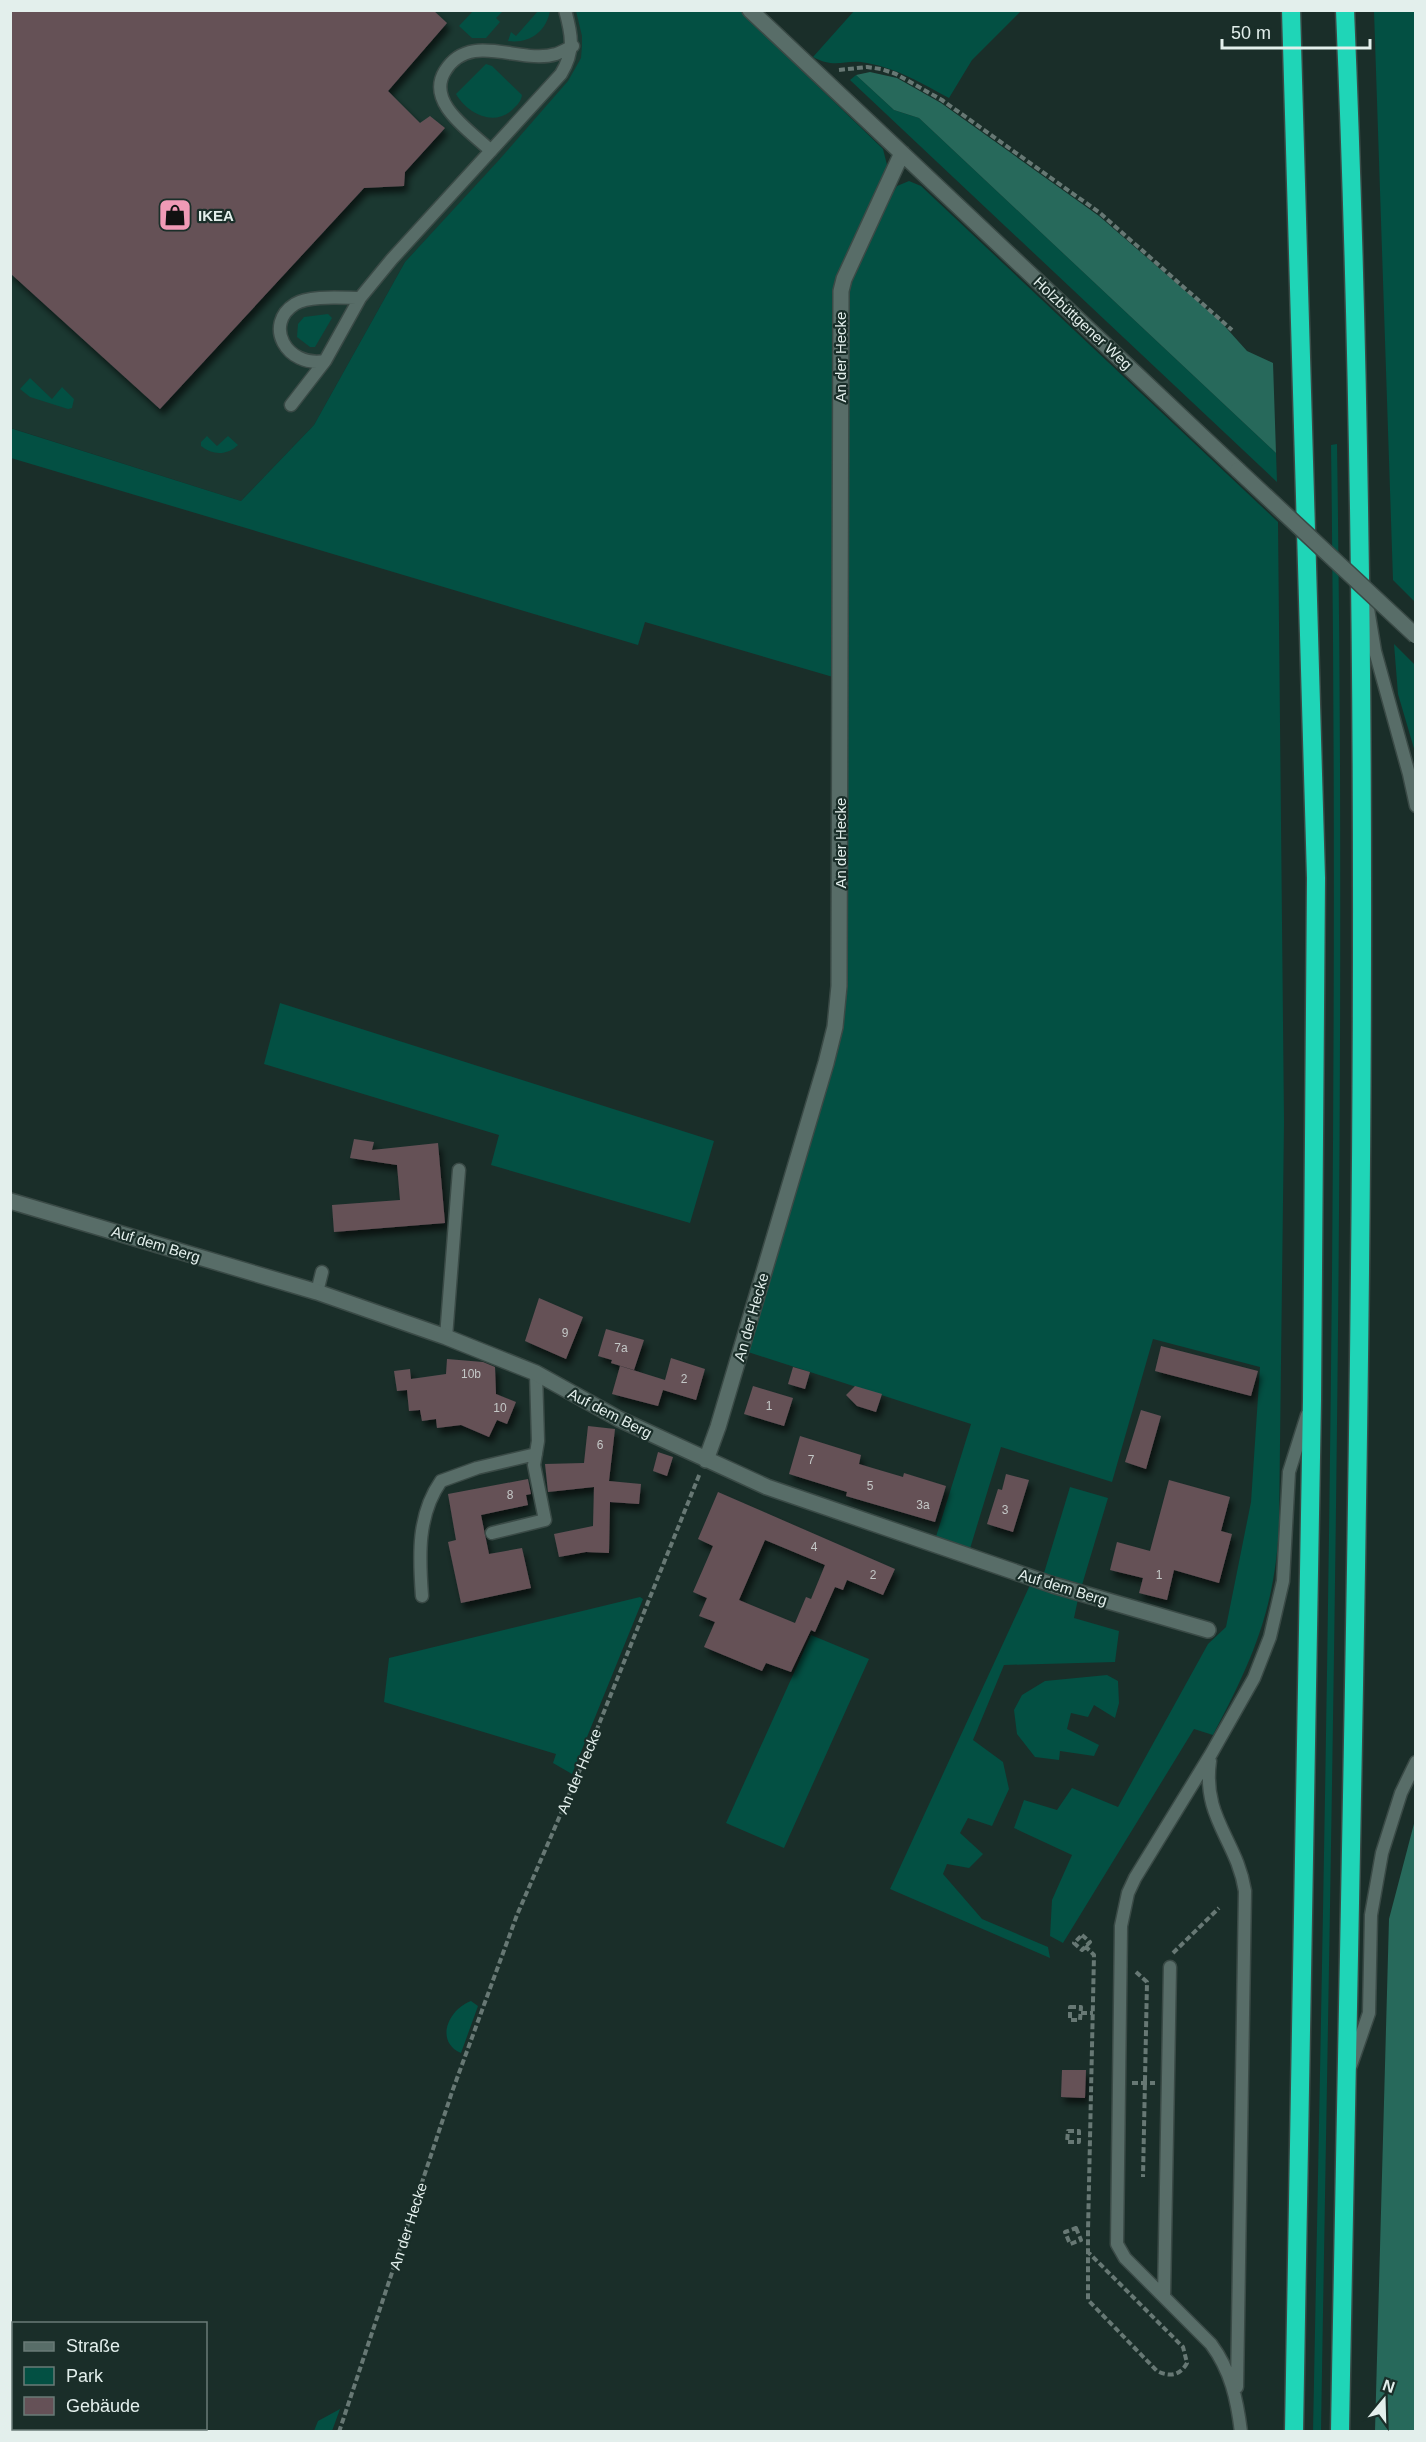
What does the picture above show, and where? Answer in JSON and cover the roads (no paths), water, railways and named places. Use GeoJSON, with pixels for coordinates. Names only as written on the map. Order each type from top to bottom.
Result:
{"type":"FeatureCollection","features":[{"type":"Feature","properties":{"kind":"highway"},"geometry":{"type":"LineString","coordinates":[[1291,10],[1316,878],[1312,1400],[1294,2432]]}},
{"type":"Feature","properties":{"kind":"highway"},"geometry":{"type":"LineString","coordinates":[[1340,2432],[1357,1483],[1362,880],[1355,288],[1345,10]]}},
{"type":"Feature","properties":{"kind":"street","name":"Holzbüttgener Weg"},"geometry":{"type":"LineString","coordinates":[[750,10],[1416,636]]}},
{"type":"Feature","properties":{"kind":"street","name":"An der Hecke"},"geometry":{"type":"LineString","coordinates":[[706,1460],[757,1298],[832,1042],[837,1012],[840,986],[841,291],[902,153]]}},
{"type":"Feature","properties":{"kind":"street","name":"Auf dem Berg"},"geometry":{"type":"LineString","coordinates":[[10,1201],[317,1292],[446,1337],[536,1373],[619,1419],[767,1487],[1053,1585],[1208,1630]]}},
{"type":"Feature","properties":{"kind":"lane"},"geometry":{"type":"LineString","coordinates":[[291,405],[325,361],[360,298],[392,259],[561,74],[569,61],[573,46],[565,10]]}},
{"type":"Feature","properties":{"kind":"lane"},"geometry":{"type":"LineString","coordinates":[[491,151],[448,110],[441,95],[441,78],[451,61],[468,52],[487,51],[538,56],[555,54],[573,46]]}},
{"type":"Feature","properties":{"kind":"lane"},"geometry":{"type":"LineString","coordinates":[[325,361],[312,364],[286,350],[280,337],[281,324],[287,312],[296,304],[309,300],[360,298]]}},
{"type":"Feature","properties":{"kind":"lane"},"geometry":{"type":"LineString","coordinates":[[1360,563],[1375,651],[1416,806]]}},
{"type":"Feature","properties":{"kind":"lane"},"geometry":{"type":"LineString","coordinates":[[446,1337],[459,1170]]}},
{"type":"Feature","properties":{"kind":"lane"},"geometry":{"type":"LineString","coordinates":[[317,1292],[322,1272]]}},
{"type":"Feature","properties":{"kind":"lane"},"geometry":{"type":"LineString","coordinates":[[492,1533],[545,1520],[535,1474],[538,1441],[536,1373]]}},
{"type":"Feature","properties":{"kind":"lane"},"geometry":{"type":"LineString","coordinates":[[1237,2400],[1230,2375],[1211,2344],[1125,2258],[1117,2244],[1115,2233],[1121,1926],[1128,1893],[1135,1878],[1211,1754],[1254,1678],[1270,1637],[1283,1581],[1289,1472],[1312,1400]]}},
{"type":"Feature","properties":{"kind":"lane"},"geometry":{"type":"LineString","coordinates":[[422,1596],[419,1554],[426,1508],[441,1481],[477,1468],[536,1454]]}},
{"type":"Feature","properties":{"kind":"lane"},"geometry":{"type":"LineString","coordinates":[[1211,1754],[1208,1776],[1209,1796],[1216,1820],[1242,1874],[1245,1891],[1237,2400],[1241,2432]]}},
{"type":"Feature","properties":{"kind":"lane"},"geometry":{"type":"LineString","coordinates":[[1346,2080],[1370,2013],[1371,1915],[1382,1853],[1401,1793],[1416,1762]]}},
{"type":"Feature","properties":{"kind":"lane"},"geometry":{"type":"LineString","coordinates":[[1164,2297],[1170,1967]]}},
{"type":"Feature","properties":{"kind":"place","name":"IKEA"},"geometry":{"type":"Point","coordinates":[175,215]}}]}
